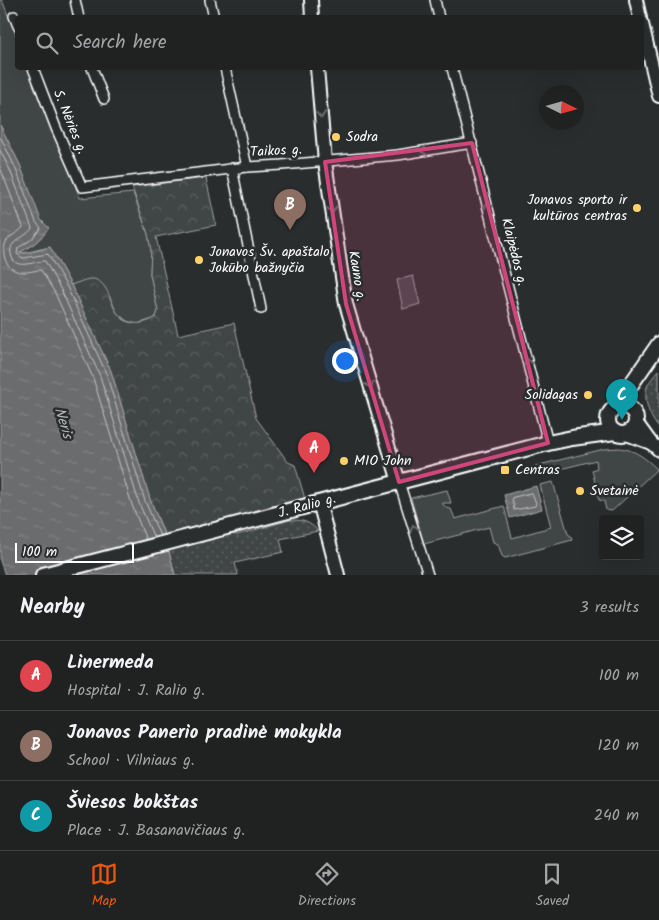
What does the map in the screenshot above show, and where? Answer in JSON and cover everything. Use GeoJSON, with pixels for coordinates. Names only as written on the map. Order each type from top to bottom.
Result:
{"type":"FeatureCollection","features":[{"type":"Feature","properties":{"kind":"main road"},"geometry":{"type":"LineString","coordinates":[[311,0],[312,15]]}},
{"type":"Feature","properties":{"kind":"main road"},"geometry":{"type":"LineString","coordinates":[[636,0],[639,15]]}},
{"type":"Feature","properties":{"kind":"main road"},"geometry":{"type":"LineString","coordinates":[[644,32],[659,96]]}},
{"type":"Feature","properties":{"kind":"main road","name":"Kauno g."},"geometry":{"type":"LineString","coordinates":[[317,70],[325,162],[346,304],[399,482]]}},
{"type":"Feature","properties":{"kind":"main road"},"geometry":{"type":"LineString","coordinates":[[655,447],[619,433],[609,425],[611,412],[659,344]]}},
{"type":"Feature","properties":{"kind":"main road"},"geometry":{"type":"LineString","coordinates":[[619,433],[632,429],[636,377]]}},
{"type":"Feature","properties":{"kind":"main road"},"geometry":{"type":"LineString","coordinates":[[611,412],[618,407],[626,407],[655,447]]}},
{"type":"Feature","properties":{"kind":"main road","name":"J. Ralio g."},"geometry":{"type":"LineString","coordinates":[[572,438],[611,412]]}},
{"type":"Feature","properties":{"kind":"main road","name":"J. Ralio g."},"geometry":{"type":"LineString","coordinates":[[43,575],[572,438],[619,433]]}},
{"type":"Feature","properties":{"kind":"main road"},"geometry":{"type":"LineString","coordinates":[[319,502],[338,575]]}},
{"type":"Feature","properties":{"kind":"street"},"geometry":{"type":"LineString","coordinates":[[75,0],[78,15]]}},
{"type":"Feature","properties":{"kind":"street"},"geometry":{"type":"LineString","coordinates":[[210,0],[213,15]]}},
{"type":"Feature","properties":{"kind":"street"},"geometry":{"type":"LineString","coordinates":[[435,0],[438,15]]}},
{"type":"Feature","properties":{"kind":"street","name":"S. Nėries g."},"geometry":{"type":"LineString","coordinates":[[34,70],[56,128],[82,187]]}},
{"type":"Feature","properties":{"kind":"street"},"geometry":{"type":"LineString","coordinates":[[93,70],[104,100]]}},
{"type":"Feature","properties":{"kind":"street"},"geometry":{"type":"LineString","coordinates":[[225,70],[247,167]]}},
{"type":"Feature","properties":{"kind":"street","name":"Klaipėdos g."},"geometry":{"type":"LineString","coordinates":[[453,70],[548,444]]}},
{"type":"Feature","properties":{"kind":"street","name":"Taikos g."},"geometry":{"type":"LineString","coordinates":[[82,187],[232,168],[398,155],[472,143]]}},
{"type":"Feature","properties":{"kind":"street"},"geometry":{"type":"LineString","coordinates":[[232,168],[261,309]]}},
{"type":"Feature","properties":{"kind":"street"},"geometry":{"type":"LineString","coordinates":[[399,482],[428,575]]}},
{"type":"Feature","properties":{"kind":"highlighted area"},"geometry":{"type":"Polygon","coordinates":[[[472,143],[548,443],[399,482],[346,304],[325,162],[472,143]]]}},
{"type":"Feature","properties":{"kind":"green space"},"geometry":{"type":"Polygon","coordinates":[[[0,0],[2,0],[15,33],[15,70],[30,70],[80,198],[133,193],[148,234],[151,250],[150,274],[158,311],[156,317],[137,324],[127,321],[117,313],[110,297],[91,279],[71,285],[50,247],[18,254],[45,234],[20,165],[0,125],[0,0]]]}},
{"type":"Feature","properties":{"kind":"green space"},"geometry":{"type":"Polygon","coordinates":[[[206,178],[216,225],[156,237],[178,335],[234,323],[256,418],[288,462],[295,465],[305,499],[165,536],[150,499],[111,371],[71,285],[88,279],[99,281],[106,289],[118,314],[131,323],[146,322],[156,317],[158,311],[150,274],[151,250],[148,234],[132,187],[206,178]]]}},
{"type":"Feature","properties":{"kind":"green space"},"geometry":{"type":"Polygon","coordinates":[[[413,276],[420,304],[403,309],[397,280],[413,276]]]}},
{"type":"Feature","properties":{"kind":"green space"},"geometry":{"type":"Polygon","coordinates":[[[659,370],[659,428],[650,414],[646,392],[652,378],[659,370]]]}},
{"type":"Feature","properties":{"kind":"green space"},"geometry":{"type":"Polygon","coordinates":[[[619,448],[640,455],[657,469],[612,511],[606,510],[604,501],[599,500],[592,470],[597,468],[596,460],[537,475],[535,466],[604,449],[619,448]]]}},
{"type":"Feature","properties":{"kind":"green space"},"geometry":{"type":"Polygon","coordinates":[[[553,482],[568,534],[572,540],[505,558],[502,556],[498,544],[493,542],[489,527],[424,544],[411,498],[447,490],[451,503],[442,503],[446,508],[451,509],[455,519],[504,506],[512,538],[551,527],[540,485],[553,482]]]}},
{"type":"Feature","properties":{"kind":"green space"},"geometry":{"type":"Polygon","coordinates":[[[290,520],[305,522],[312,525],[318,531],[280,539],[283,552],[235,563],[238,575],[175,575],[168,548],[222,533],[237,535],[290,520]]]}},
{"type":"Feature","properties":{"kind":"water","name":"Neris"},"geometry":{"type":"Polygon","coordinates":[[[0,125],[20,165],[41,220],[49,228],[35,243],[19,253],[29,253],[50,247],[71,285],[111,371],[150,499],[165,536],[175,575],[5,575],[0,561],[0,125]]]}},
{"type":"Feature","properties":{"kind":"water"},"geometry":{"type":"Polygon","coordinates":[[[536,486],[542,509],[510,518],[504,495],[536,486]]]}},
{"type":"Feature","properties":{"kind":"place","name":"Sodra"},"geometry":{"type":"Point","coordinates":[336,137]}},
{"type":"Feature","properties":{"kind":"place","name":"Jonavos sporto ir kultūros centras"},"geometry":{"type":"Point","coordinates":[637,208]}},
{"type":"Feature","properties":{"kind":"place","name":"Jonavos Panerio pradinė mokykla"},"geometry":{"type":"Point","coordinates":[290,230]}},
{"type":"Feature","properties":{"kind":"place","name":"Jonavos Šv. apaštalo Jokūbo bažnyčia"},"geometry":{"type":"Point","coordinates":[199,260]}},
{"type":"Feature","properties":{"kind":"place","name":"Solidagas"},"geometry":{"type":"Point","coordinates":[588,395]}},
{"type":"Feature","properties":{"kind":"place","name":"Šviesos bokštas"},"geometry":{"type":"Point","coordinates":[622,420]}},
{"type":"Feature","properties":{"kind":"place","name":"MIO John"},"geometry":{"type":"Point","coordinates":[344,461]}},
{"type":"Feature","properties":{"kind":"place","name":"Centras"},"geometry":{"type":"Point","coordinates":[505,470]}},
{"type":"Feature","properties":{"kind":"place","name":"Linermeda"},"geometry":{"type":"Point","coordinates":[314,473]}},
{"type":"Feature","properties":{"kind":"place","name":"Svetainė"},"geometry":{"type":"Point","coordinates":[580,491]}}]}
